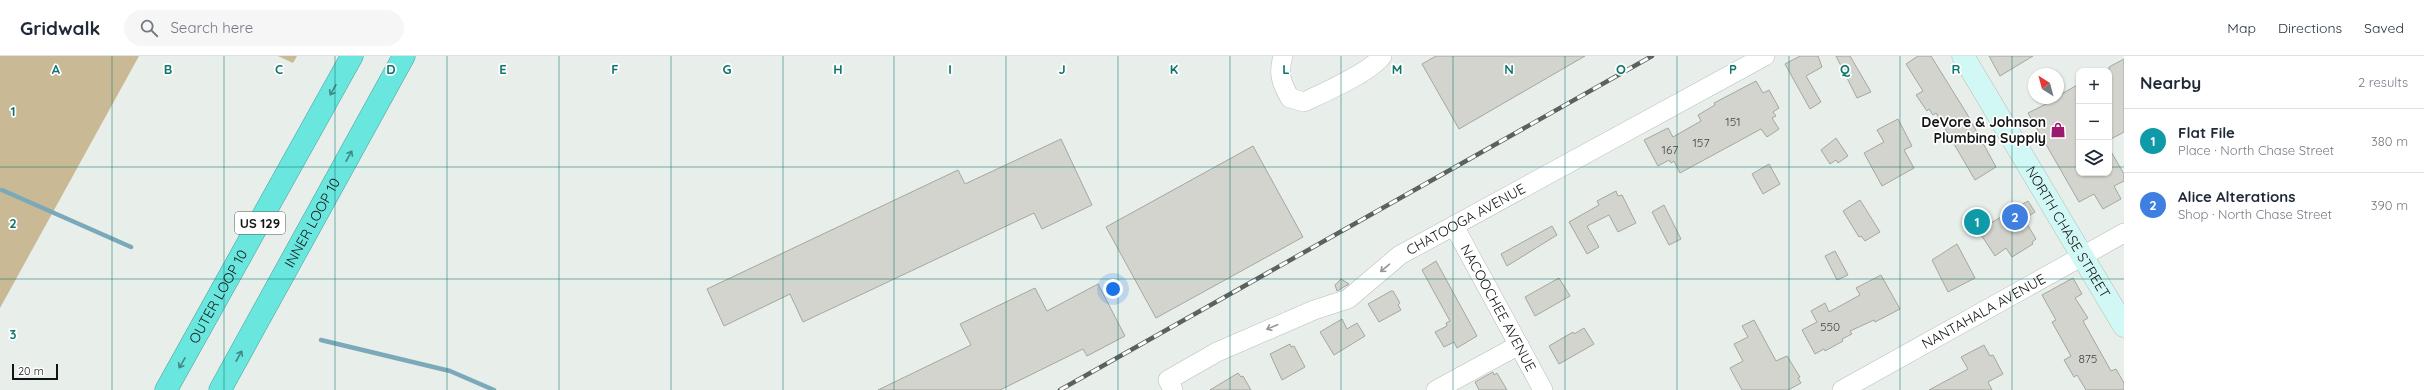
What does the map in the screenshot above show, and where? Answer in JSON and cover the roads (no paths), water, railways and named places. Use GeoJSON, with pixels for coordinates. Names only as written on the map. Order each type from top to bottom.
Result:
{"type":"FeatureCollection","features":[{"type":"Feature","properties":{"kind":"highway","name":"OUTER LOOP 10"},"geometry":{"type":"LineString","coordinates":[[166,390],[352,56]]}},
{"type":"Feature","properties":{"kind":"highway","name":"INNER LOOP 10"},"geometry":{"type":"LineString","coordinates":[[220,390],[404,56]]}},
{"type":"Feature","properties":{"kind":"main road","name":"NORTH CHASE STREET"},"geometry":{"type":"LineString","coordinates":[[1963,56],[2084,255],[2124,326]]}},
{"type":"Feature","properties":{"kind":"street"},"geometry":{"type":"LineString","coordinates":[[1283,56],[1279,69],[1280,79],[1290,98],[1304,102],[1378,62],[1382,56]]}},
{"type":"Feature","properties":{"kind":"street","name":"CHATOOGA AVENUE"},"geometry":{"type":"LineString","coordinates":[[1171,385],[1217,352],[1314,310],[1348,299],[1400,255],[1765,56]]}},
{"type":"Feature","properties":{"kind":"street","name":"NACOOCHEE AVENUE"},"geometry":{"type":"LineString","coordinates":[[1454,226],[1543,390]]}},
{"type":"Feature","properties":{"kind":"street","name":"NANTAHALA AVENUE"},"geometry":{"type":"LineString","coordinates":[[1842,390],[2124,233]]}},
{"type":"Feature","properties":{"kind":"street"},"geometry":{"type":"LineString","coordinates":[[1436,390],[1519,345]]}},
{"type":"Feature","properties":{"kind":"waterway"},"geometry":{"type":"LineString","coordinates":[[2,190],[131,247]]}},
{"type":"Feature","properties":{"kind":"waterway"},"geometry":{"type":"LineString","coordinates":[[321,340],[450,371],[494,390]]}},
{"type":"Feature","properties":{"kind":"railway"},"geometry":{"type":"LineString","coordinates":[[1060,390],[1652,56]]}},
{"type":"Feature","properties":{"kind":"place","name":"DeVore & Johnson Plumbing Supply"},"geometry":{"type":"Point","coordinates":[2058,130]}},
{"type":"Feature","properties":{"kind":"place","name":"Alice Alterations"},"geometry":{"type":"Point","coordinates":[2015,217]}},
{"type":"Feature","properties":{"kind":"place","name":"Flat File"},"geometry":{"type":"Point","coordinates":[1977,222]}}]}
